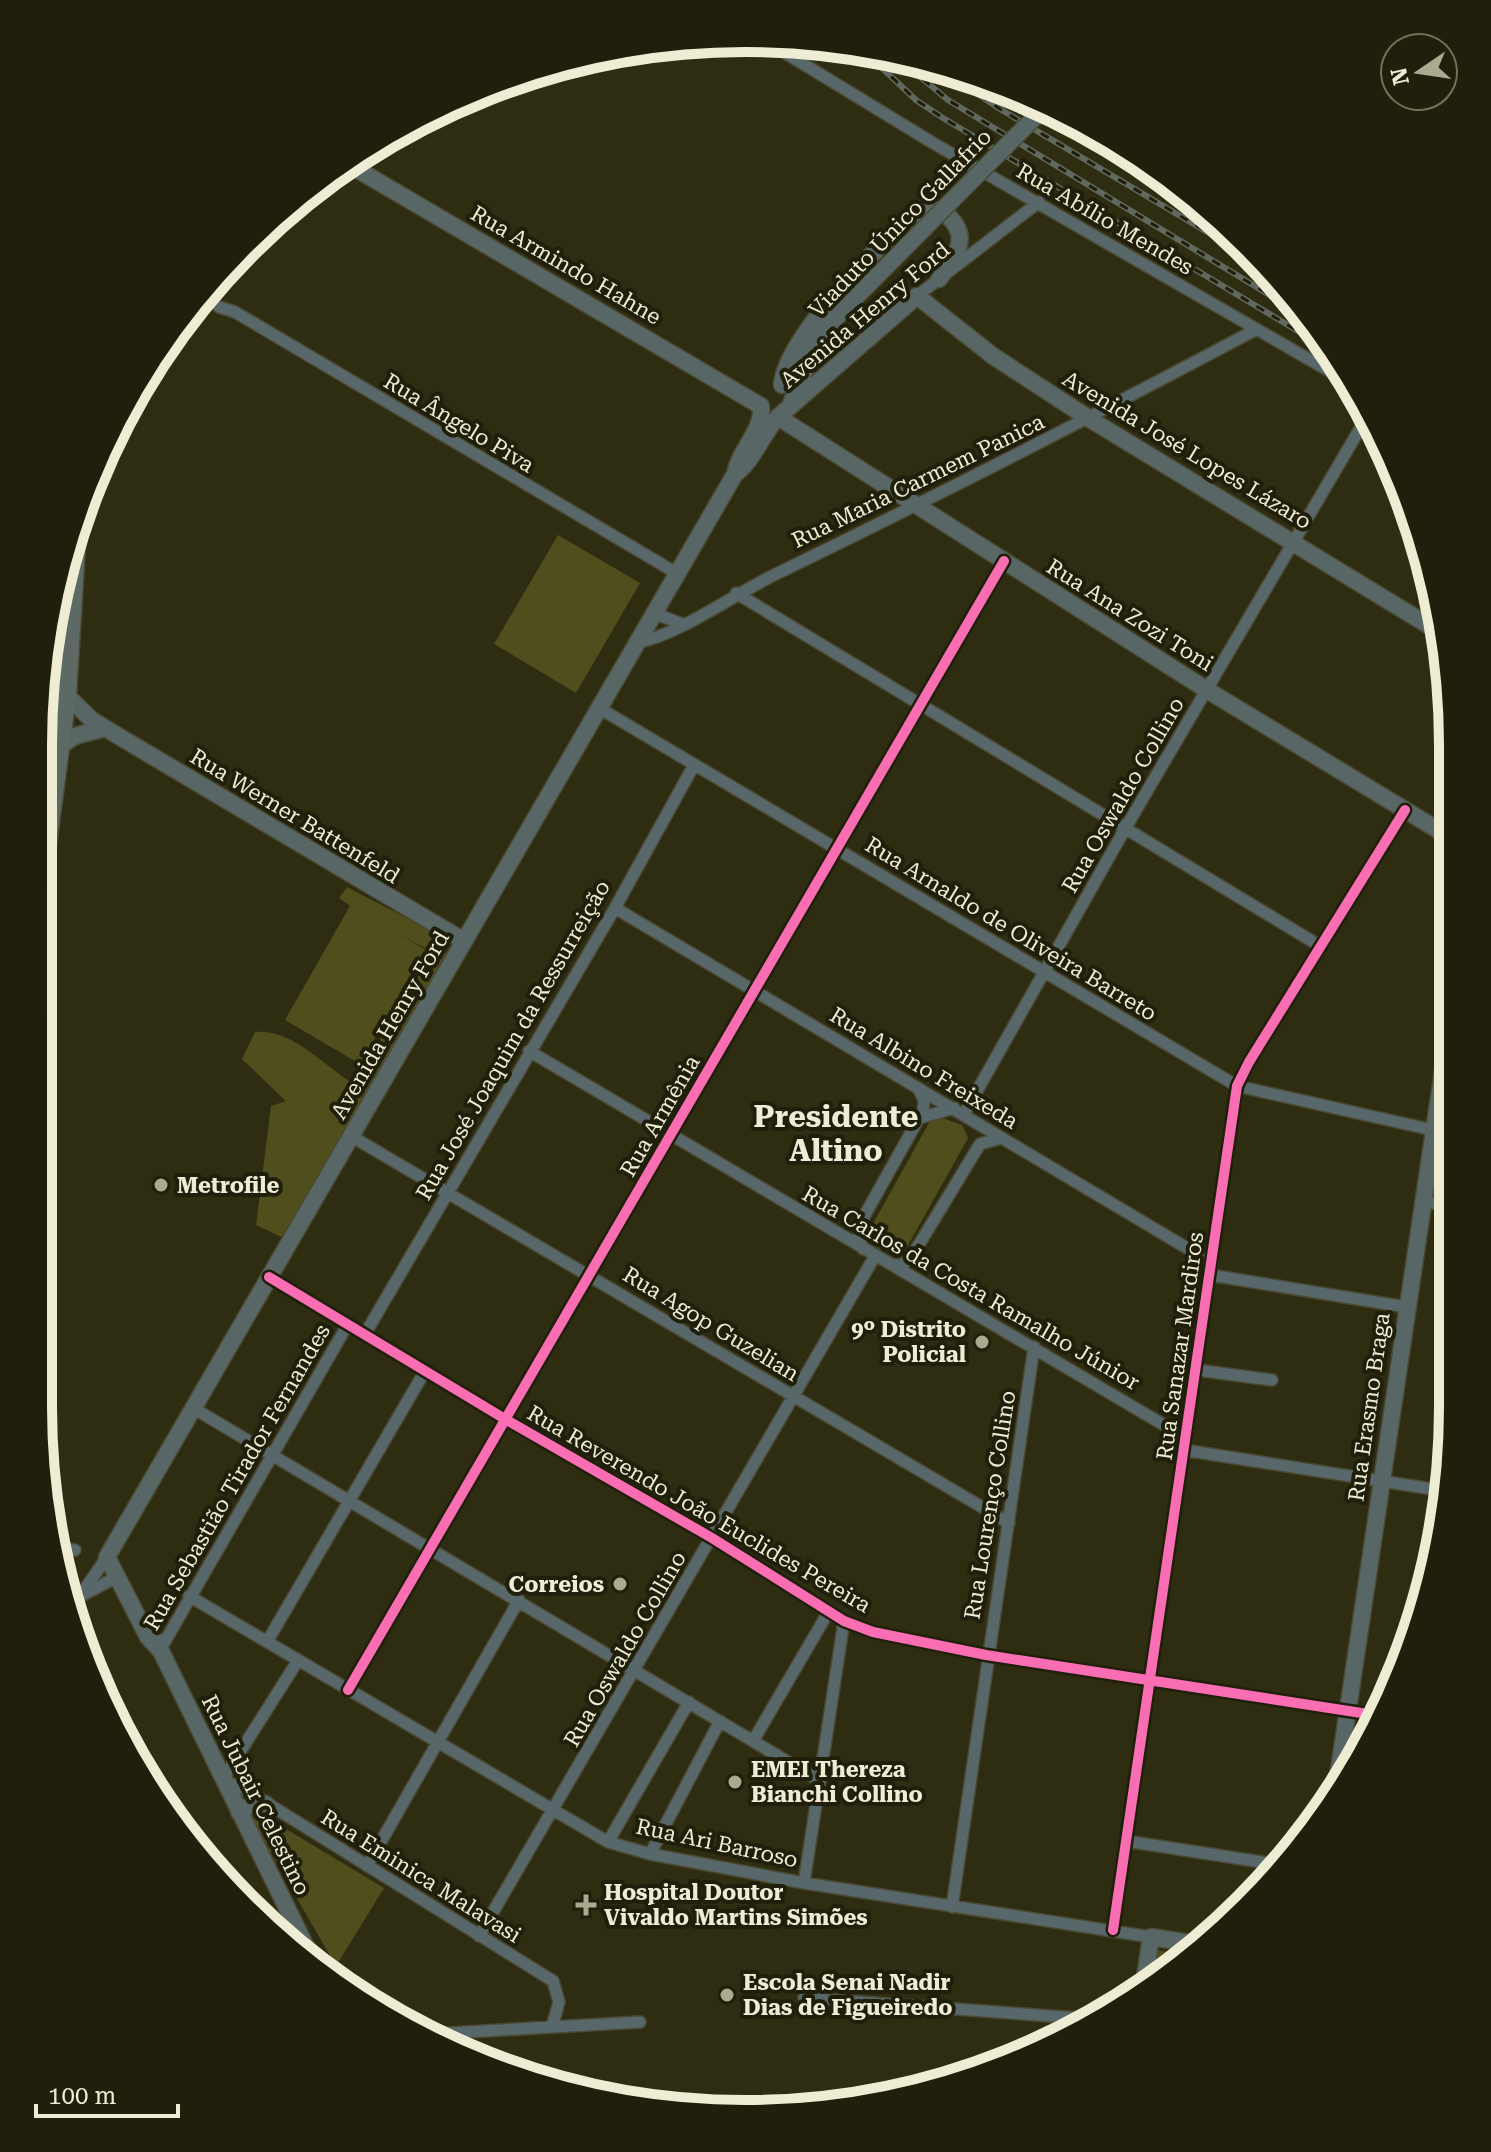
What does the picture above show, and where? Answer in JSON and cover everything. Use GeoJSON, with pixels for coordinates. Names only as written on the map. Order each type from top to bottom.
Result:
{"type":"FeatureCollection","features":[{"type":"Feature","properties":{"kind":"highway"},"geometry":{"type":"LineString","coordinates":[[52,800],[66,695],[73,578]]}},
{"type":"Feature","properties":{"kind":"street","name":"Rua Abílio Mendes"},"geometry":{"type":"LineString","coordinates":[[785,53],[922,137],[1328,370]]}},
{"type":"Feature","properties":{"kind":"street","name":"Viaduto Único Gallafrio"},"geometry":{"type":"LineString","coordinates":[[787,414],[819,337],[1036,116]]}},
{"type":"Feature","properties":{"kind":"street","name":"Rua Armindo Hahne"},"geometry":{"type":"LineString","coordinates":[[358,170],[761,406]]}},
{"type":"Feature","properties":{"kind":"street","name":"Avenida Henry Ford"},"geometry":{"type":"LineString","coordinates":[[735,474],[745,466],[765,431],[917,296],[1039,202]]}},
{"type":"Feature","properties":{"kind":"street"},"geometry":{"type":"LineString","coordinates":[[787,414],[774,410],[788,361],[817,318],[924,207],[933,206],[945,213],[960,232],[959,249],[939,279]]}},
{"type":"Feature","properties":{"kind":"street","name":"Avenida José Lopes Lázaro"},"geometry":{"type":"LineString","coordinates":[[917,296],[993,356],[1088,418],[1428,625]]}},
{"type":"Feature","properties":{"kind":"street","name":"Rua Ângelo Piva"},"geometry":{"type":"LineString","coordinates":[[219,307],[235,312],[678,574]]}},
{"type":"Feature","properties":{"kind":"street","name":"Rua Maria Carmem Panica"},"geometry":{"type":"LineString","coordinates":[[639,642],[655,639],[736,593],[917,506],[1257,329]]}},
{"type":"Feature","properties":{"kind":"street","name":"Viaduto Único Gallafrio"},"geometry":{"type":"LineString","coordinates":[[761,406],[780,388],[811,341],[819,337]]}},
{"type":"Feature","properties":{"kind":"street","name":"Avenida Henry Ford"},"geometry":{"type":"LineString","coordinates":[[80,1596],[109,1553],[656,614],[735,474],[737,461],[762,415],[761,406]]}},
{"type":"Feature","properties":{"kind":"street","name":"Rua Ana Zozi Toni"},"geometry":{"type":"LineString","coordinates":[[787,414],[917,506],[1207,690],[1439,831]]}},
{"type":"Feature","properties":{"kind":"street","name":"Rua Oswaldo Collino"},"geometry":{"type":"LineString","coordinates":[[963,1113],[1126,827],[1361,427]]}},
{"type":"Feature","properties":{"kind":"street","name":"Rua Armênia"},"geometry":{"type":"LineString","coordinates":[[348,1690],[923,706],[1004,561]]}},
{"type":"Feature","properties":{"kind":"street"},"geometry":{"type":"LineString","coordinates":[[736,593],[1320,946]]}},
{"type":"Feature","properties":{"kind":"street"},"geometry":{"type":"LineString","coordinates":[[656,614],[682,624]]}},
{"type":"Feature","properties":{"kind":"street","name":"Rua Werner Battenfeld"},"geometry":{"type":"LineString","coordinates":[[66,695],[105,728],[464,941]]}},
{"type":"Feature","properties":{"kind":"street","name":"Rua Arnaldo de Oliveira Barreto"},"geometry":{"type":"LineString","coordinates":[[599,708],[1237,1086],[1433,1130]]}},
{"type":"Feature","properties":{"kind":"street"},"geometry":{"type":"LineString","coordinates":[[59,747],[75,736],[105,728]]}},
{"type":"Feature","properties":{"kind":"street","name":"Rua José Joaquim da Ressurreição"},"geometry":{"type":"LineString","coordinates":[[365,1334],[615,908],[694,765]]}},
{"type":"Feature","properties":{"kind":"street","name":"Rua Sanazar Mardiros"},"geometry":{"type":"LineString","coordinates":[[1113,1930],[1237,1086],[1405,810]]}},
{"type":"Feature","properties":{"kind":"street","name":"Rua Albino Freixeda"},"geometry":{"type":"LineString","coordinates":[[615,908],[963,1113],[1211,1269]]}},
{"type":"Feature","properties":{"kind":"street","name":"Rua Carlos da Costa Ramalho Júnior"},"geometry":{"type":"LineString","coordinates":[[529,1051],[673,1133],[831,1231],[1034,1347],[1185,1444]]}},
{"type":"Feature","properties":{"kind":"street"},"geometry":{"type":"LineString","coordinates":[[863,1249],[859,1236],[862,1220],[920,1118],[924,1100],[918,1087]]}},
{"type":"Feature","properties":{"kind":"street","name":"Rua Erasmo Braga"},"geometry":{"type":"LineString","coordinates":[[1340,1762],[1439,1092]]}},
{"type":"Feature","properties":{"kind":"street"},"geometry":{"type":"LineString","coordinates":[[920,1118],[963,1113],[976,1150]]}},
{"type":"Feature","properties":{"kind":"street","name":"Rua Agop Guzelian"},"geometry":{"type":"LineString","coordinates":[[351,1136],[1009,1523]]}},
{"type":"Feature","properties":{"kind":"street"},"geometry":{"type":"LineString","coordinates":[[888,1263],[902,1265],[912,1256],[976,1150],[986,1140],[1001,1138]]}},
{"type":"Feature","properties":{"kind":"street"},"geometry":{"type":"LineString","coordinates":[[1421,1201],[1439,1204]]}},
{"type":"Feature","properties":{"kind":"street"},"geometry":{"type":"LineString","coordinates":[[831,1231],[847,1228],[862,1220]]}},
{"type":"Feature","properties":{"kind":"street","name":"Rua Oswaldo Collino"},"geometry":{"type":"LineString","coordinates":[[479,1936],[875,1256]]}},
{"type":"Feature","properties":{"kind":"street"},"geometry":{"type":"LineString","coordinates":[[912,1256],[913,1278]]}},
{"type":"Feature","properties":{"kind":"street"},"geometry":{"type":"LineString","coordinates":[[1211,1269],[1406,1307]]}},
{"type":"Feature","properties":{"kind":"street","name":"Rua Reverendo João Euclides Pereira"},"geometry":{"type":"LineString","coordinates":[[269,1277],[505,1419],[712,1538],[844,1621],[891,1638],[986,1655],[1366,1714]]}},
{"type":"Feature","properties":{"kind":"street","name":"Rua Sebastião Tirador Fernandes"},"geometry":{"type":"LineString","coordinates":[[160,1650],[348,1324]]}},
{"type":"Feature","properties":{"kind":"street","name":"Rua Lourenço Collino"},"geometry":{"type":"LineString","coordinates":[[952,1907],[986,1655],[1034,1347]]}},
{"type":"Feature","properties":{"kind":"street"},"geometry":{"type":"LineString","coordinates":[[1197,1370],[1272,1380]]}},
{"type":"Feature","properties":{"kind":"street"},"geometry":{"type":"LineString","coordinates":[[267,1642],[425,1371]]}},
{"type":"Feature","properties":{"kind":"street"},"geometry":{"type":"LineString","coordinates":[[193,1408],[351,1499],[820,1781]]}},
{"type":"Feature","properties":{"kind":"street"},"geometry":{"type":"LineString","coordinates":[[1185,1444],[1434,1489]]}},
{"type":"Feature","properties":{"kind":"street"},"geometry":{"type":"LineString","coordinates":[[67,1549],[75,1550]]}},
{"type":"Feature","properties":{"kind":"street","name":"Rua Jubair Celestino"},"geometry":{"type":"LineString","coordinates":[[109,1553],[117,1577],[148,1637],[160,1650]]}},
{"type":"Feature","properties":{"kind":"street","name":"Rua Jubair Celestino"},"geometry":{"type":"LineString","coordinates":[[109,1553],[303,1940]]}},
{"type":"Feature","properties":{"kind":"street"},"geometry":{"type":"LineString","coordinates":[[80,1596],[117,1577]]}},
{"type":"Feature","properties":{"kind":"street","name":"Rua Ari Barroso"},"geometry":{"type":"LineString","coordinates":[[189,1596],[608,1842],[650,1854],[804,1883],[1186,1942]]}},
{"type":"Feature","properties":{"kind":"street"},"geometry":{"type":"LineString","coordinates":[[367,1866],[519,1600]]}},
{"type":"Feature","properties":{"kind":"street"},"geometry":{"type":"LineString","coordinates":[[753,1741],[829,1611]]}},
{"type":"Feature","properties":{"kind":"street"},"geometry":{"type":"LineString","coordinates":[[804,1883],[844,1621]]}},
{"type":"Feature","properties":{"kind":"street"},"geometry":{"type":"LineString","coordinates":[[224,1781],[297,1662]]}},
{"type":"Feature","properties":{"kind":"street"},"geometry":{"type":"LineString","coordinates":[[608,1842],[689,1702]]}},
{"type":"Feature","properties":{"kind":"street"},"geometry":{"type":"LineString","coordinates":[[650,1854],[720,1721]]}},
{"type":"Feature","properties":{"kind":"street","name":"Rua Eminica Malavasi"},"geometry":{"type":"LineString","coordinates":[[224,1781],[241,1787],[553,1981],[559,2002],[552,2027]]}},
{"type":"Feature","properties":{"kind":"street"},"geometry":{"type":"LineString","coordinates":[[239,1812],[256,1802],[266,1804]]}},
{"type":"Feature","properties":{"kind":"street"},"geometry":{"type":"LineString","coordinates":[[1126,1841],[1268,1863]]}},
{"type":"Feature","properties":{"kind":"street"},"geometry":{"type":"LineString","coordinates":[[1146,1973],[1151,1937]]}},
{"type":"Feature","properties":{"kind":"street"},"geometry":{"type":"LineString","coordinates":[[804,1998],[1072,2018]]}},
{"type":"Feature","properties":{"kind":"street"},"geometry":{"type":"LineString","coordinates":[[450,2033],[640,2022]]}},
{"type":"Feature","properties":{"kind":"shaded area"},"geometry":{"type":"Polygon","coordinates":[[[558,535],[640,583],[576,693],[494,644],[558,535]]]}},
{"type":"Feature","properties":{"kind":"shaded area"},"geometry":{"type":"Polygon","coordinates":[[[347,887],[445,938],[446,956],[284,1238],[256,1225],[271,1106],[286,1101],[242,1059],[255,1032],[269,1032],[295,1042],[354,1084],[432,952],[399,934],[426,950],[360,1064],[285,1020],[350,906],[339,898],[347,887]]]}},
{"type":"Feature","properties":{"kind":"shaded area"},"geometry":{"type":"Polygon","coordinates":[[[942,1118],[962,1125],[968,1138],[902,1256],[876,1248],[869,1231],[930,1121],[942,1118]]]}},
{"type":"Feature","properties":{"kind":"shaded area"},"geometry":{"type":"Polygon","coordinates":[[[256,1811],[384,1888],[336,1966],[247,1812],[256,1811]]]}},
{"type":"Feature","properties":{"kind":"shaded area"},"geometry":{"type":"Polygon","coordinates":[[[1156,1950],[1173,1953],[1168,1957],[1154,1967],[1156,1950]]]}},
{"type":"Feature","properties":{"kind":"railway"},"geometry":{"type":"LineString","coordinates":[[878,65],[916,100],[943,118],[1304,335]]}},
{"type":"Feature","properties":{"kind":"railway"},"geometry":{"type":"LineString","coordinates":[[917,74],[948,100],[1276,299]]}},
{"type":"Feature","properties":{"kind":"railway"},"geometry":{"type":"LineString","coordinates":[[973,91],[1219,239]]}},
{"type":"Feature","properties":{"kind":"cycle path"},"geometry":{"type":"LineString","coordinates":[[348,1690],[1004,561]]}},
{"type":"Feature","properties":{"kind":"cycle path"},"geometry":{"type":"LineString","coordinates":[[1113,1930],[1237,1086],[1405,810]]}},
{"type":"Feature","properties":{"kind":"cycle path"},"geometry":{"type":"LineString","coordinates":[[269,1277],[505,1419],[712,1538],[844,1621],[873,1632],[986,1655],[1367,1714]]}},
{"type":"Feature","properties":{"kind":"place","name":"Metrofile"},"geometry":{"type":"Point","coordinates":[161,1185]}},
{"type":"Feature","properties":{"kind":"place","name":"9º Distrito Policial"},"geometry":{"type":"Point","coordinates":[982,1342]}},
{"type":"Feature","properties":{"kind":"place","name":"Correios"},"geometry":{"type":"Point","coordinates":[620,1584]}},
{"type":"Feature","properties":{"kind":"place","name":"EMEI Thereza Bianchi Collino"},"geometry":{"type":"Point","coordinates":[735,1782]}},
{"type":"Feature","properties":{"kind":"place","name":"Hospital Doutor Vivaldo Martins Simões"},"geometry":{"type":"Point","coordinates":[586,1905]}},
{"type":"Feature","properties":{"kind":"place","name":"Escola Senai Nadir Dias de Figueiredo"},"geometry":{"type":"Point","coordinates":[727,1995]}},
{"type":"Feature","properties":{"kind":"district","name":"Presidente Altino"},"geometry":{"type":"Point","coordinates":[836,1133]}}]}
